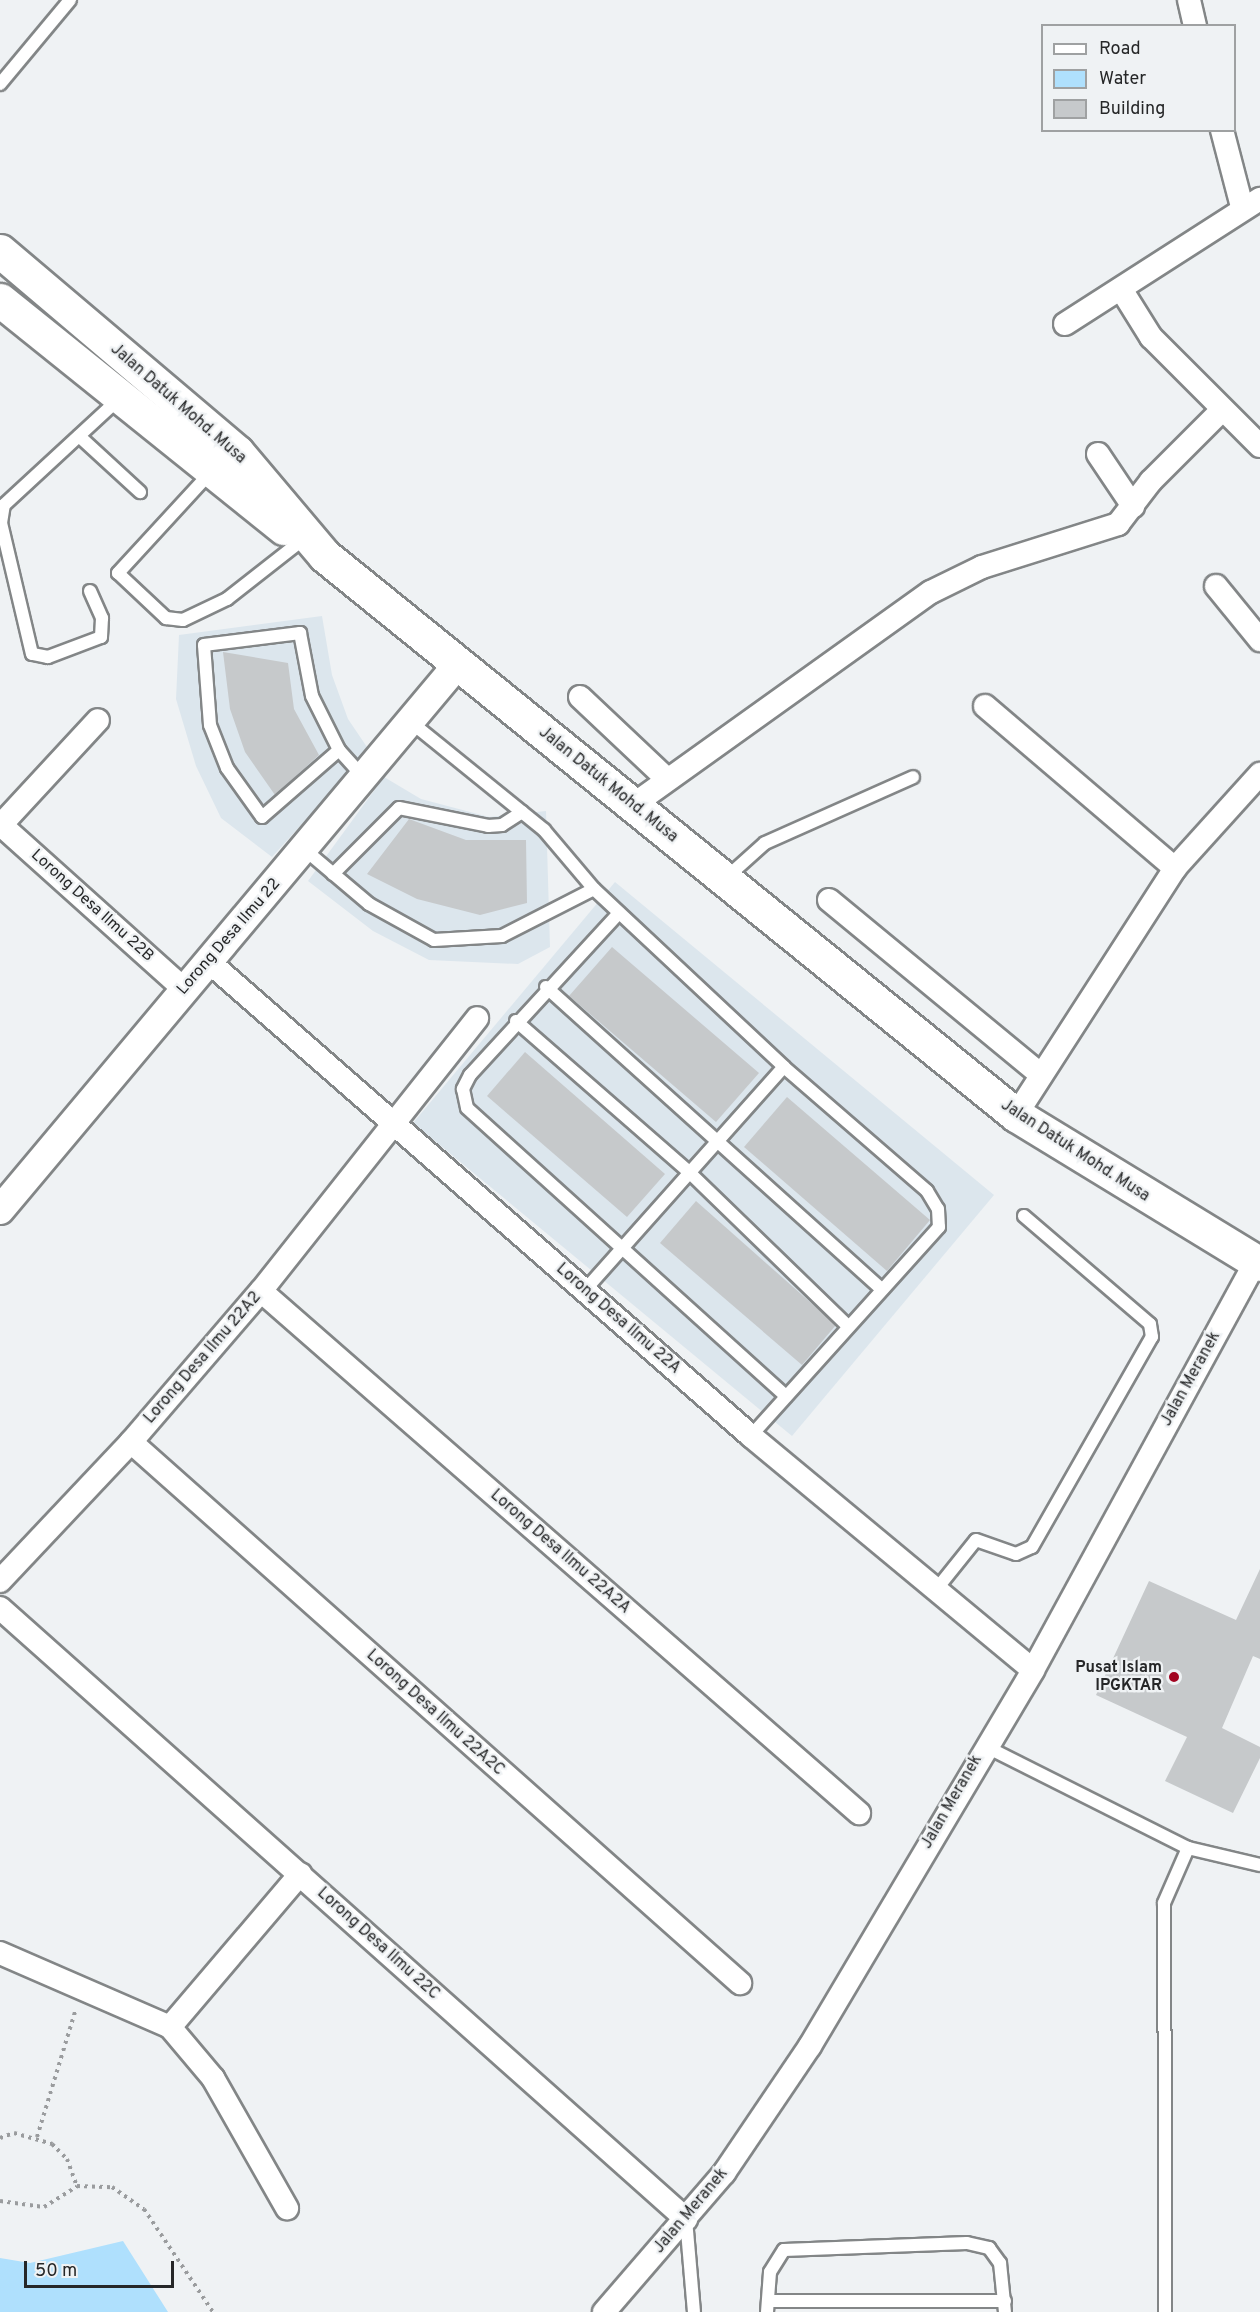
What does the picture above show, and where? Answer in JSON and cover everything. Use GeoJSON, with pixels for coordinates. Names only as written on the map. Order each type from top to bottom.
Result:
{"type":"FeatureCollection","features":[{"type":"Feature","properties":{"kind":"main road","name":"Jalan Datuk Mohd. Musa"},"geometry":{"type":"LineString","coordinates":[[0,251],[237,452],[313,549]]}},
{"type":"Feature","properties":{"kind":"main road","name":"Jalan Datuk Mohd. Musa"},"geometry":{"type":"LineString","coordinates":[[0,300],[210,473],[313,549],[458,664],[1016,1115],[1257,1263]]}},
{"type":"Feature","properties":{"kind":"street"},"geometry":{"type":"LineString","coordinates":[[1189,0],[1195,24]]}},
{"type":"Feature","properties":{"kind":"street"},"geometry":{"type":"LineString","coordinates":[[1065,324],[1251,203],[1223,132]]}},
{"type":"Feature","properties":{"kind":"street"},"geometry":{"type":"LineString","coordinates":[[1120,289],[1152,337],[1260,446]]}},
{"type":"Feature","properties":{"kind":"street"},"geometry":{"type":"LineString","coordinates":[[633,805],[666,778],[931,592],[982,567],[1118,524],[1222,410]]}},
{"type":"Feature","properties":{"kind":"street"},"geometry":{"type":"LineString","coordinates":[[1098,454],[1133,506]]}},
{"type":"Feature","properties":{"kind":"street"},"geometry":{"type":"LineString","coordinates":[[1216,586],[1260,640]]}},
{"type":"Feature","properties":{"kind":"street","name":"Lorong Desa Ilmu 22"},"geometry":{"type":"LineString","coordinates":[[0,1210],[184,989],[412,723],[458,664]]}},
{"type":"Feature","properties":{"kind":"street"},"geometry":{"type":"LineString","coordinates":[[580,697],[666,778]]}},
{"type":"Feature","properties":{"kind":"street"},"geometry":{"type":"LineString","coordinates":[[985,706],[1175,868]]}},
{"type":"Feature","properties":{"kind":"street"},"geometry":{"type":"LineString","coordinates":[[0,825],[98,720]]}},
{"type":"Feature","properties":{"kind":"street"},"geometry":{"type":"LineString","coordinates":[[1016,1115],[1175,868],[1260,774]]}},
{"type":"Feature","properties":{"kind":"street","name":"Lorong Desa Ilmu 22B"},"geometry":{"type":"LineString","coordinates":[[0,825],[184,989]]}},
{"type":"Feature","properties":{"kind":"street"},"geometry":{"type":"LineString","coordinates":[[829,900],[1041,1075]]}},
{"type":"Feature","properties":{"kind":"street","name":"Lorong Desa Ilmu 22A"},"geometry":{"type":"LineString","coordinates":[[208,961],[751,1436],[1033,1670]]}},
{"type":"Feature","properties":{"kind":"street","name":"Lorong Desa Ilmu 22A2"},"geometry":{"type":"LineString","coordinates":[[0,1581],[131,1442],[261,1291],[477,1018]]}},
{"type":"Feature","properties":{"kind":"street","name":"Jalan Meranek"},"geometry":{"type":"LineString","coordinates":[[604,2312],[724,2173],[810,2046],[985,1746],[1033,1670],[1257,1263]]}},
{"type":"Feature","properties":{"kind":"street","name":"Lorong Desa Ilmu 22A2A"},"geometry":{"type":"LineString","coordinates":[[261,1291],[859,1813]]}},
{"type":"Feature","properties":{"kind":"street","name":"Lorong Desa Ilmu 22A2C"},"geometry":{"type":"LineString","coordinates":[[131,1442],[740,1983]]}},
{"type":"Feature","properties":{"kind":"street","name":"Lorong Desa Ilmu 22C"},"geometry":{"type":"LineString","coordinates":[[0,1608],[686,2219]]}},
{"type":"Feature","properties":{"kind":"street"},"geometry":{"type":"LineString","coordinates":[[170,2027],[300,1874]]}},
{"type":"Feature","properties":{"kind":"street"},"geometry":{"type":"LineString","coordinates":[[0,1953],[170,2027],[219,2088],[287,2208]]}},
{"type":"Feature","properties":{"kind":"lane"},"geometry":{"type":"LineString","coordinates":[[0,84],[70,0]]}},
{"type":"Feature","properties":{"kind":"lane"},"geometry":{"type":"LineString","coordinates":[[90,591],[102,618],[101,637],[48,657],[32,654],[1,523],[4,505],[120,398]]}},
{"type":"Feature","properties":{"kind":"lane"},"geometry":{"type":"LineString","coordinates":[[79,436],[140,492]]}},
{"type":"Feature","properties":{"kind":"lane"},"geometry":{"type":"LineString","coordinates":[[210,473],[118,573],[166,618],[183,620],[227,600],[313,549]]}},
{"type":"Feature","properties":{"kind":"lane"},"geometry":{"type":"LineString","coordinates":[[339,750],[268,816],[260,816],[227,768],[210,725],[204,645],[300,633],[312,696],[339,750],[365,779]]}},
{"type":"Feature","properties":{"kind":"lane"},"geometry":{"type":"LineString","coordinates":[[412,723],[544,830],[594,889],[784,1067],[927,1191],[938,1209],[939,1227],[751,1436]]}},
{"type":"Feature","properties":{"kind":"lane"},"geometry":{"type":"LineString","coordinates":[[725,879],[765,843],[913,777]]}},
{"type":"Feature","properties":{"kind":"lane"},"geometry":{"type":"LineString","coordinates":[[333,874],[399,808],[488,826],[502,825],[522,812]]}},
{"type":"Feature","properties":{"kind":"lane"},"geometry":{"type":"LineString","coordinates":[[304,849],[369,904],[434,940],[502,936],[594,889]]}},
{"type":"Feature","properties":{"kind":"lane"},"geometry":{"type":"LineString","coordinates":[[619,913],[546,987],[470,1075],[463,1089],[466,1108],[624,1246],[786,1396]]}},
{"type":"Feature","properties":{"kind":"lane"},"geometry":{"type":"LineString","coordinates":[[546,987],[719,1139],[882,1290]]}},
{"type":"Feature","properties":{"kind":"lane"},"geometry":{"type":"LineString","coordinates":[[516,1021],[690,1173],[848,1326]]}},
{"type":"Feature","properties":{"kind":"lane"},"geometry":{"type":"LineString","coordinates":[[585,1290],[784,1067]]}},
{"type":"Feature","properties":{"kind":"lane"},"geometry":{"type":"LineString","coordinates":[[935,1591],[976,1540],[1016,1554],[1032,1547],[1152,1337],[1150,1324],[1024,1216]]}},
{"type":"Feature","properties":{"kind":"lane"},"geometry":{"type":"LineString","coordinates":[[985,1746],[1188,1848],[1260,1865]]}},
{"type":"Feature","properties":{"kind":"lane"},"geometry":{"type":"LineString","coordinates":[[1165,2312],[1164,1903],[1188,1848]]}},
{"type":"Feature","properties":{"kind":"lane"},"geometry":{"type":"LineString","coordinates":[[686,2219],[694,2312]]}},
{"type":"Feature","properties":{"kind":"lane"},"geometry":{"type":"LineString","coordinates":[[967,2243],[995,2254],[1005,2307],[767,2306],[772,2266],[784,2250],[967,2243]]}},
{"type":"Feature","properties":{"kind":"path"},"geometry":{"type":"LineString","coordinates":[[37,2137],[82,1989]]}},
{"type":"Feature","properties":{"kind":"path"},"geometry":{"type":"LineString","coordinates":[[0,2138],[37,2137],[67,2159],[78,2186]]}},
{"type":"Feature","properties":{"kind":"path"},"geometry":{"type":"LineString","coordinates":[[0,2200],[44,2207],[78,2186],[112,2187],[144,2209],[213,2312]]}},
{"type":"Feature","properties":{"kind":"shaded area"},"geometry":{"type":"Polygon","coordinates":[[[322,616],[332,675],[348,719],[369,750],[272,857],[221,818],[196,766],[176,699],[179,635],[322,616]]]}},
{"type":"Feature","properties":{"kind":"shaded area"},"geometry":{"type":"Polygon","coordinates":[[[384,777],[421,799],[489,817],[546,811],[550,947],[518,964],[429,960],[373,931],[308,881],[384,777]]]}},
{"type":"Feature","properties":{"kind":"shaded area"},"geometry":{"type":"Polygon","coordinates":[[[615,882],[994,1195],[792,1436],[413,1123],[615,882]]]}},
{"type":"Feature","properties":{"kind":"water"},"geometry":{"type":"Polygon","coordinates":[[[123,2241],[168,2312],[0,2312],[0,2258],[30,2263],[123,2241]]]}},
{"type":"Feature","properties":{"kind":"building"},"geometry":{"type":"Polygon","coordinates":[[[223,652],[288,663],[294,709],[319,755],[275,795],[245,752],[230,709],[223,652]]]}},
{"type":"Feature","properties":{"kind":"building"},"geometry":{"type":"Polygon","coordinates":[[[409,819],[466,840],[526,840],[527,903],[480,915],[417,899],[367,874],[409,819]]]}},
{"type":"Feature","properties":{"kind":"building"},"geometry":{"type":"Polygon","coordinates":[[[612,947],[759,1073],[716,1122],[569,996],[612,947]]]}},
{"type":"Feature","properties":{"kind":"building"},"geometry":{"type":"Polygon","coordinates":[[[525,1052],[665,1174],[627,1217],[487,1096],[525,1052]]]}},
{"type":"Feature","properties":{"kind":"building"},"geometry":{"type":"Polygon","coordinates":[[[787,1097],[930,1220],[887,1271],[744,1147],[787,1097]]]}},
{"type":"Feature","properties":{"kind":"building"},"geometry":{"type":"Polygon","coordinates":[[[696,1201],[836,1325],[802,1365],[660,1243],[696,1201]]]}},
{"type":"Feature","properties":{"kind":"building","name":"Pusat Islam IPGKTAR"},"geometry":{"type":"Polygon","coordinates":[[[1260,1569],[1260,1659],[1253,1656],[1222,1728],[1260,1747],[1260,1758],[1233,1813],[1165,1781],[1187,1737],[1096,1695],[1149,1581],[1236,1620],[1260,1569]]]}},
{"type":"Feature","properties":{"kind":"place","name":"Pusat Islam IPGKTAR"},"geometry":{"type":"Point","coordinates":[1174,1677]}}]}
